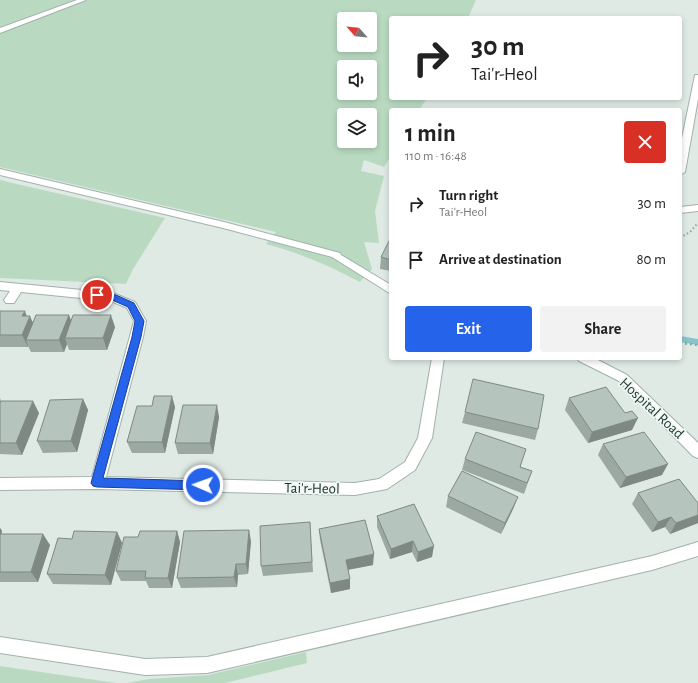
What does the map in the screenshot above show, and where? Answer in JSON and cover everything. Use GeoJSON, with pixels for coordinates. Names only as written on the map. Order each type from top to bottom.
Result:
{"type":"FeatureCollection","features":[{"type":"Feature","properties":{"kind":"street"},"geometry":{"type":"LineString","coordinates":[[0,31],[83,0]]}},
{"type":"Feature","properties":{"kind":"street"},"geometry":{"type":"LineString","coordinates":[[682,161],[698,77]]}},
{"type":"Feature","properties":{"kind":"street"},"geometry":{"type":"LineString","coordinates":[[0,172],[224,225],[336,255],[389,289]]}},
{"type":"Feature","properties":{"kind":"street"},"geometry":{"type":"LineString","coordinates":[[682,210],[698,208]]}},
{"type":"Feature","properties":{"kind":"street"},"geometry":{"type":"LineString","coordinates":[[0,286],[113,297],[131,305],[140,321],[137,337],[97,483]]}},
{"type":"Feature","properties":{"kind":"street"},"geometry":{"type":"LineString","coordinates":[[10,300],[18,288]]}},
{"type":"Feature","properties":{"kind":"street","name":"Tai'r-Heol"},"geometry":{"type":"LineString","coordinates":[[0,484],[97,483],[355,489],[382,484],[410,466],[425,438],[438,360]]}},
{"type":"Feature","properties":{"kind":"street","name":"Hospital Road"},"geometry":{"type":"LineString","coordinates":[[587,360],[622,378],[698,452]]}},
{"type":"Feature","properties":{"kind":"street"},"geometry":{"type":"LineString","coordinates":[[0,645],[145,667],[207,665],[652,563],[698,549]]}},
{"type":"Feature","properties":{"kind":"path"},"geometry":{"type":"LineString","coordinates":[[682,237],[690,232],[698,222]]}},
{"type":"Feature","properties":{"kind":"path"},"geometry":{"type":"LineString","coordinates":[[682,343],[698,345]]}},
{"type":"Feature","properties":{"kind":"green space"},"geometry":{"type":"Polygon","coordinates":[[[0,0],[476,0],[469,16],[389,16],[389,100],[426,100],[420,108],[389,108],[389,159],[384,167],[364,160],[361,171],[384,176],[375,211],[379,243],[364,242],[372,269],[360,282],[314,260],[291,251],[266,244],[276,232],[0,167],[0,0]]]}},
{"type":"Feature","properties":{"kind":"green space"},"geometry":{"type":"Polygon","coordinates":[[[0,180],[165,218],[133,269],[126,284],[0,278],[0,180]]]}},
{"type":"Feature","properties":{"kind":"green space"},"geometry":{"type":"Polygon","coordinates":[[[306,652],[307,663],[225,683],[127,683],[149,679],[208,675],[306,652]]]}},
{"type":"Feature","properties":{"kind":"green space"},"geometry":{"type":"Polygon","coordinates":[[[0,666],[116,683],[0,683],[0,666]]]}},
{"type":"Feature","properties":{"kind":"building"},"geometry":{"type":"Polygon","coordinates":[[[389,241],[389,259],[381,257],[389,241]]]}},
{"type":"Feature","properties":{"kind":"building"},"geometry":{"type":"Polygon","coordinates":[[[0,311],[25,311],[22,316],[30,316],[22,335],[0,335],[0,311]]]}},
{"type":"Feature","properties":{"kind":"building"},"geometry":{"type":"Polygon","coordinates":[[[36,315],[69,315],[59,340],[26,340],[36,315]]]}},
{"type":"Feature","properties":{"kind":"building"},"geometry":{"type":"Polygon","coordinates":[[[73,315],[111,315],[103,338],[65,338],[73,315]]]}},
{"type":"Feature","properties":{"kind":"building"},"geometry":{"type":"Polygon","coordinates":[[[473,379],[544,395],[538,429],[465,412],[473,379]]]}},
{"type":"Feature","properties":{"kind":"building"},"geometry":{"type":"Polygon","coordinates":[[[606,387],[625,413],[632,411],[638,418],[592,432],[569,398],[606,387]]]}},
{"type":"Feature","properties":{"kind":"building"},"geometry":{"type":"Polygon","coordinates":[[[154,396],[172,396],[162,442],[127,442],[137,406],[152,406],[154,396]]]}},
{"type":"Feature","properties":{"kind":"building"},"geometry":{"type":"Polygon","coordinates":[[[83,399],[71,441],[37,441],[50,400],[83,399]]]}},
{"type":"Feature","properties":{"kind":"building"},"geometry":{"type":"Polygon","coordinates":[[[1,401],[33,401],[16,443],[0,443],[1,401]]]}},
{"type":"Feature","properties":{"kind":"building"},"geometry":{"type":"Polygon","coordinates":[[[183,405],[217,405],[210,443],[175,443],[183,405]]]}},
{"type":"Feature","properties":{"kind":"building"},"geometry":{"type":"Polygon","coordinates":[[[476,432],[526,449],[520,467],[532,471],[527,483],[465,459],[476,432]]]}},
{"type":"Feature","properties":{"kind":"building"},"geometry":{"type":"Polygon","coordinates":[[[644,432],[668,464],[626,477],[603,444],[644,432]]]}},
{"type":"Feature","properties":{"kind":"building"},"geometry":{"type":"Polygon","coordinates":[[[462,471],[518,497],[505,523],[448,496],[462,471]]]}},
{"type":"Feature","properties":{"kind":"building"},"geometry":{"type":"Polygon","coordinates":[[[679,479],[698,503],[698,515],[676,523],[671,517],[658,522],[638,493],[679,479]]]}},
{"type":"Feature","properties":{"kind":"building"},"geometry":{"type":"Polygon","coordinates":[[[414,504],[434,546],[418,552],[413,541],[391,549],[377,516],[414,504]]]}},
{"type":"Feature","properties":{"kind":"building"},"geometry":{"type":"Polygon","coordinates":[[[365,520],[374,554],[346,560],[350,579],[330,583],[319,529],[365,520]]]}},
{"type":"Feature","properties":{"kind":"building"},"geometry":{"type":"Polygon","coordinates":[[[310,522],[312,562],[261,566],[260,526],[310,522]]]}},
{"type":"Feature","properties":{"kind":"building"},"geometry":{"type":"Polygon","coordinates":[[[249,530],[246,564],[236,564],[234,577],[177,578],[184,531],[249,530]]]}},
{"type":"Feature","properties":{"kind":"building"},"geometry":{"type":"Polygon","coordinates":[[[74,531],[117,532],[105,575],[47,574],[58,538],[72,539],[74,531]]]}},
{"type":"Feature","properties":{"kind":"building"},"geometry":{"type":"Polygon","coordinates":[[[140,531],[177,531],[168,578],[145,578],[146,571],[116,571],[124,537],[138,537],[140,531]]]}},
{"type":"Feature","properties":{"kind":"building"},"geometry":{"type":"Polygon","coordinates":[[[0,534],[43,534],[31,572],[0,572],[0,534]]]}},
{"type":"Feature","properties":{"kind":"waterway"},"geometry":{"type":"LineString","coordinates":[[682,339],[698,342]]}},
{"type":"Feature","properties":{"kind":"route"},"geometry":{"type":"LineString","coordinates":[[97,295],[113,297],[131,305],[140,321],[137,337],[97,483],[203,485]]}}]}
